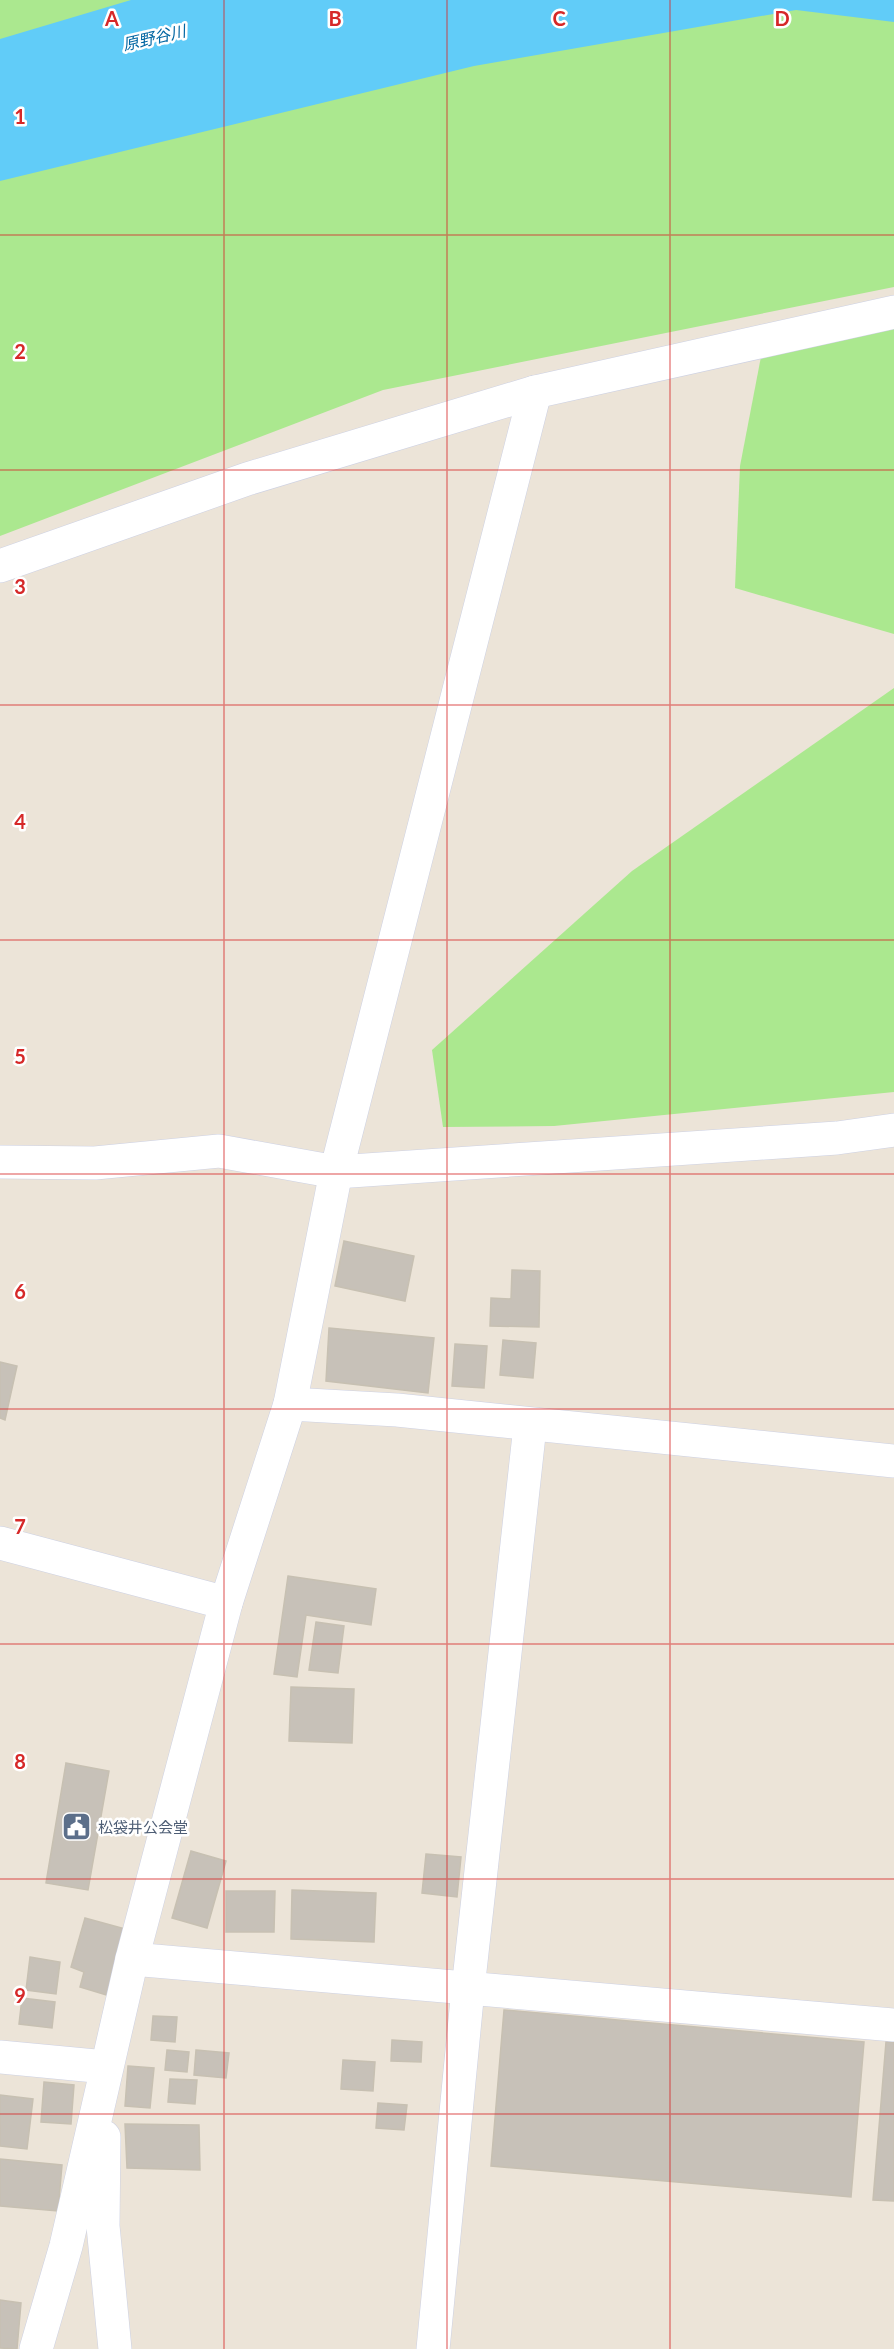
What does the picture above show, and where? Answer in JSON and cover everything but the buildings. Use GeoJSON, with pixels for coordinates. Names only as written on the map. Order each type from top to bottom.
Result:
{"type":"FeatureCollection","features":[{"type":"Feature","properties":{"kind":"street"},"geometry":{"type":"LineString","coordinates":[[0,566],[247,479],[535,392],[894,312]]}},
{"type":"Feature","properties":{"kind":"street"},"geometry":{"type":"LineString","coordinates":[[36,2349],[66,2246],[132,1959],[226,1603],[290,1404],[336,1172],[535,392]]}},
{"type":"Feature","properties":{"kind":"street"},"geometry":{"type":"LineString","coordinates":[[0,1162],[94,1163],[219,1151],[336,1172],[837,1138],[894,1130]]}},
{"type":"Feature","properties":{"kind":"street"},"geometry":{"type":"LineString","coordinates":[[290,1404],[397,1410],[530,1426],[894,1461]]}},
{"type":"Feature","properties":{"kind":"street"},"geometry":{"type":"LineString","coordinates":[[433,2349],[468,1989],[530,1426]]}},
{"type":"Feature","properties":{"kind":"street"},"geometry":{"type":"LineString","coordinates":[[0,1543],[226,1603]]}},
{"type":"Feature","properties":{"kind":"street"},"geometry":{"type":"LineString","coordinates":[[132,1959],[894,2025]]}},
{"type":"Feature","properties":{"kind":"street"},"geometry":{"type":"LineString","coordinates":[[0,2057],[106,2067]]}},
{"type":"Feature","properties":{"kind":"street"},"geometry":{"type":"LineString","coordinates":[[106,2067],[103,2226],[115,2349]]}},
{"type":"Feature","properties":{"kind":"green space"},"geometry":{"type":"Polygon","coordinates":[[[0,0],[894,0],[894,287],[383,390],[0,536],[0,0]]]}},
{"type":"Feature","properties":{"kind":"green space"},"geometry":{"type":"Polygon","coordinates":[[[894,312],[894,634],[735,588],[740,466],[764,341],[894,312]]]}},
{"type":"Feature","properties":{"kind":"green space"},"geometry":{"type":"Polygon","coordinates":[[[894,688],[894,1092],[554,1126],[443,1127],[432,1050],[632,871],[894,688]]]}},
{"type":"Feature","properties":{"kind":"water","name":"原野谷川"},"geometry":{"type":"Polygon","coordinates":[[[131,0],[894,0],[894,22],[796,10],[474,66],[0,181],[0,39],[131,0]]]}},
{"type":"Feature","properties":{"kind":"place","name":"松袋井公会堂"},"geometry":{"type":"Point","coordinates":[77,1827]}}]}
